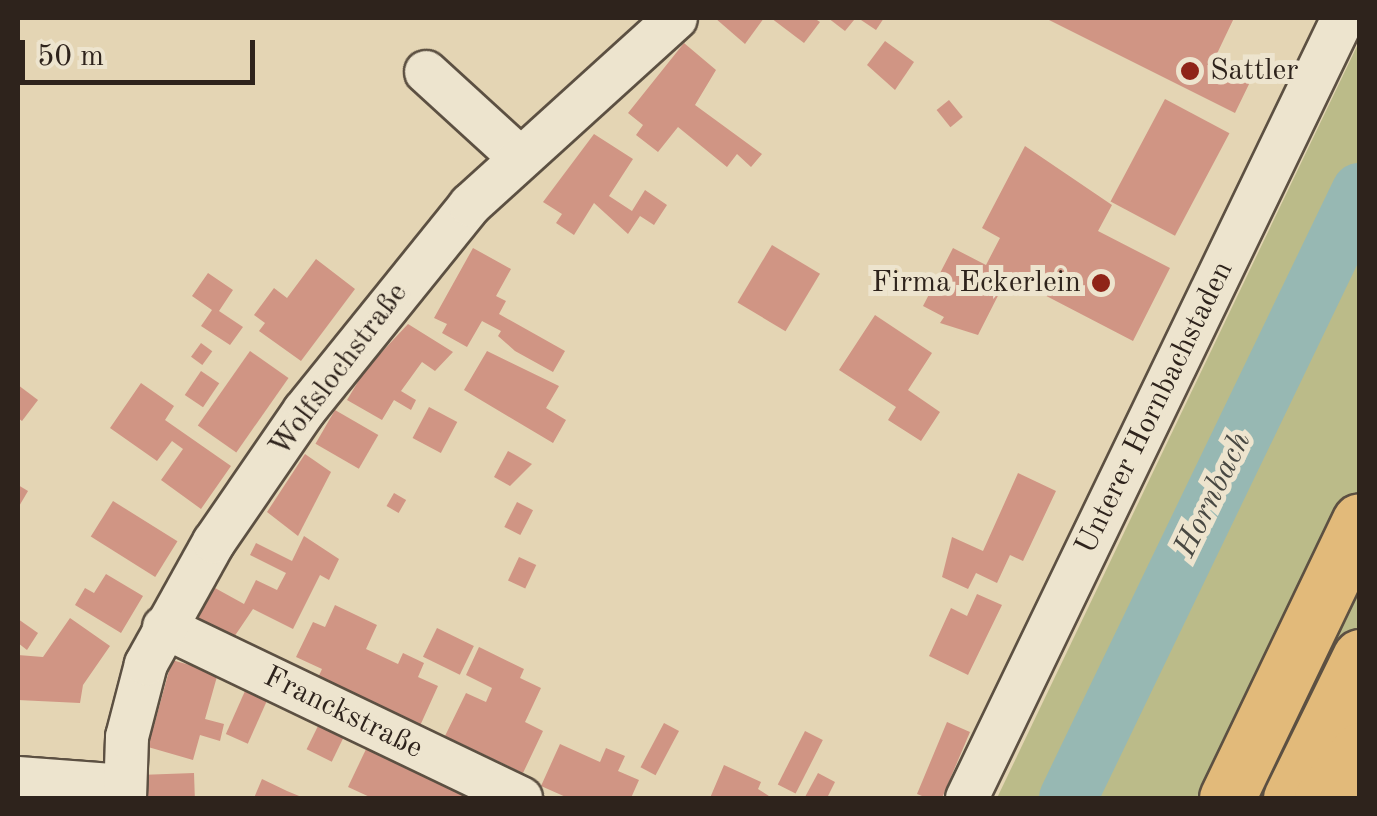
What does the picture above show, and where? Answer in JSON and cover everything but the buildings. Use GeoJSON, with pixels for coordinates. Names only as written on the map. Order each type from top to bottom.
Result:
{"type":"FeatureCollection","features":[{"type":"Feature","properties":{"kind":"highway"},"geometry":{"type":"LineString","coordinates":[[1227,798],[1360,520]]}},
{"type":"Feature","properties":{"kind":"highway"},"geometry":{"type":"LineString","coordinates":[[1291,798],[1360,658]]}},
{"type":"Feature","properties":{"kind":"highway"},"geometry":{"type":"LineString","coordinates":[[1322,798],[1360,750]]}},
{"type":"Feature","properties":{"kind":"street","name":"Wolfslochstraße"},"geometry":{"type":"LineString","coordinates":[[125,792],[134,702],[164,626],[304,411],[404,282],[518,156],[676,18]]}},
{"type":"Feature","properties":{"kind":"street","name":"Unterer Hornbachstaden"},"geometry":{"type":"LineString","coordinates":[[967,798],[1343,18]]}},
{"type":"Feature","properties":{"kind":"street"},"geometry":{"type":"LineString","coordinates":[[426,72],[518,156]]}},
{"type":"Feature","properties":{"kind":"street","name":"Franckstraße"},"geometry":{"type":"LineString","coordinates":[[164,626],[522,798]]}},
{"type":"Feature","properties":{"kind":"street"},"geometry":{"type":"LineString","coordinates":[[18,778],[125,792]]}},
{"type":"Feature","properties":{"kind":"green space"},"geometry":{"type":"Polygon","coordinates":[[[1359,42],[1359,798],[997,798],[1359,42]]]}},
{"type":"Feature","properties":{"kind":"waterway","name":"Hornbach"},"geometry":{"type":"LineString","coordinates":[[1068,798],[1360,192]]}},
{"type":"Feature","properties":{"kind":"place","name":"Sattler"},"geometry":{"type":"Point","coordinates":[1190,71]}},
{"type":"Feature","properties":{"kind":"place","name":"Firma Eckerlein"},"geometry":{"type":"Point","coordinates":[1101,283]}}]}
